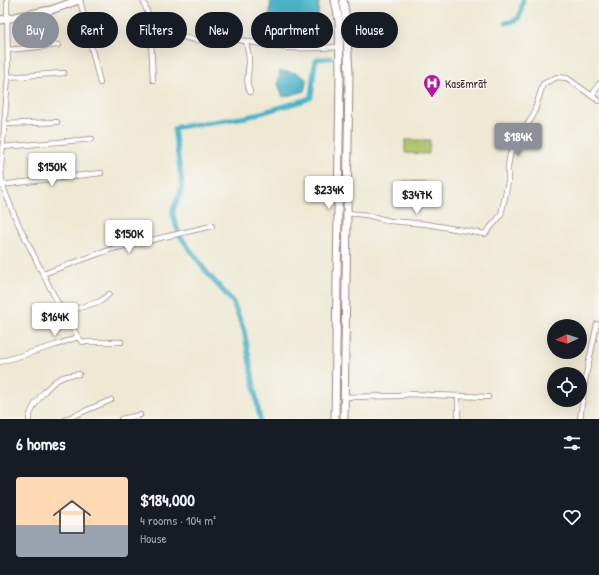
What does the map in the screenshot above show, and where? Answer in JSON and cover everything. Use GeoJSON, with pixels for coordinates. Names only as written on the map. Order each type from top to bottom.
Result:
{"type":"FeatureCollection","features":[{"type":"Feature","properties":{"kind":"street"},"geometry":{"type":"LineString","coordinates":[[7,0],[4,20],[8,50],[8,77],[1,184],[43,274],[63,313],[78,337],[83,342],[121,342]]}},
{"type":"Feature","properties":{"kind":"street"},"geometry":{"type":"LineString","coordinates":[[4,20],[51,10],[79,0],[100,83]]}},
{"type":"Feature","properties":{"kind":"street"},"geometry":{"type":"LineString","coordinates":[[143,0],[147,12]]}},
{"type":"Feature","properties":{"kind":"street"},"geometry":{"type":"LineString","coordinates":[[335,0],[340,47],[335,419]]}},
{"type":"Feature","properties":{"kind":"street"},"geometry":{"type":"LineString","coordinates":[[343,0],[348,46],[344,419]]}},
{"type":"Feature","properties":{"kind":"street"},"geometry":{"type":"LineString","coordinates":[[187,38],[203,40],[218,36],[288,48],[340,47]]}},
{"type":"Feature","properties":{"kind":"street"},"geometry":{"type":"LineString","coordinates":[[246,42],[249,60],[246,76],[250,92]]}},
{"type":"Feature","properties":{"kind":"street"},"geometry":{"type":"LineString","coordinates":[[8,50],[28,48]]}},
{"type":"Feature","properties":{"kind":"street"},"geometry":{"type":"LineString","coordinates":[[152,48],[154,80]]}},
{"type":"Feature","properties":{"kind":"street"},"geometry":{"type":"LineString","coordinates":[[8,77],[64,73]]}},
{"type":"Feature","properties":{"kind":"street"},"geometry":{"type":"LineString","coordinates":[[347,213],[390,221],[426,224],[485,234],[501,215],[508,182],[510,155],[533,116],[543,84],[556,77],[567,78],[599,101]]}},
{"type":"Feature","properties":{"kind":"street"},"geometry":{"type":"LineString","coordinates":[[592,96],[599,84]]}},
{"type":"Feature","properties":{"kind":"street"},"geometry":{"type":"LineString","coordinates":[[4,124],[57,122]]}},
{"type":"Feature","properties":{"kind":"street"},"geometry":{"type":"LineString","coordinates":[[339,126],[348,126]]}},
{"type":"Feature","properties":{"kind":"street"},"geometry":{"type":"LineString","coordinates":[[3,148],[92,139]]}},
{"type":"Feature","properties":{"kind":"street"},"geometry":{"type":"LineString","coordinates":[[1,184],[102,173]]}},
{"type":"Feature","properties":{"kind":"street"},"geometry":{"type":"LineString","coordinates":[[43,274],[112,250],[212,226]]}},
{"type":"Feature","properties":{"kind":"street"},"geometry":{"type":"LineString","coordinates":[[63,313],[101,301],[109,294]]}},
{"type":"Feature","properties":{"kind":"street"},"geometry":{"type":"LineString","coordinates":[[580,419],[586,375],[596,324]]}},
{"type":"Feature","properties":{"kind":"street"},"geometry":{"type":"LineString","coordinates":[[0,362],[78,337]]}},
{"type":"Feature","properties":{"kind":"street"},"geometry":{"type":"LineString","coordinates":[[29,419],[35,404],[50,386],[60,378],[79,374]]}},
{"type":"Feature","properties":{"kind":"street"},"geometry":{"type":"LineString","coordinates":[[344,397],[400,396],[408,394],[488,396]]}},
{"type":"Feature","properties":{"kind":"street"},"geometry":{"type":"LineString","coordinates":[[458,396],[458,419]]}},
{"type":"Feature","properties":{"kind":"street"},"geometry":{"type":"LineString","coordinates":[[66,419],[111,400]]}},
{"type":"Feature","properties":{"kind":"street"},"geometry":{"type":"LineString","coordinates":[[121,419],[140,415]]}},
{"type":"Feature","properties":{"kind":"green space"},"geometry":{"type":"Polygon","coordinates":[[[405,140],[430,140],[429,154],[405,153],[405,140]]]}},
{"type":"Feature","properties":{"kind":"green space"},"geometry":{"type":"Polygon","coordinates":[[[404,181],[425,182],[424,194],[404,194],[404,181]]]}},
{"type":"Feature","properties":{"kind":"water"},"geometry":{"type":"Polygon","coordinates":[[[271,0],[319,0],[318,12],[270,12],[271,0]]]}},
{"type":"Feature","properties":{"kind":"water"},"geometry":{"type":"Polygon","coordinates":[[[280,71],[298,73],[306,79],[305,91],[283,97],[278,84],[280,71]]]}},
{"type":"Feature","properties":{"kind":"waterway"},"geometry":{"type":"LineString","coordinates":[[506,23],[516,20],[520,16],[523,0]]}},
{"type":"Feature","properties":{"kind":"waterway"},"geometry":{"type":"LineString","coordinates":[[178,231],[173,210],[180,194],[182,183],[174,129],[178,127],[247,117],[305,100],[311,97],[315,62],[318,59],[331,58]]}},
{"type":"Feature","properties":{"kind":"waterway"},"geometry":{"type":"LineString","coordinates":[[180,236],[208,274],[233,302],[244,330],[260,419]]}},
{"type":"Feature","properties":{"kind":"place","name":"Kasēmrāt"},"geometry":{"type":"Point","coordinates":[432,98]}}]}
